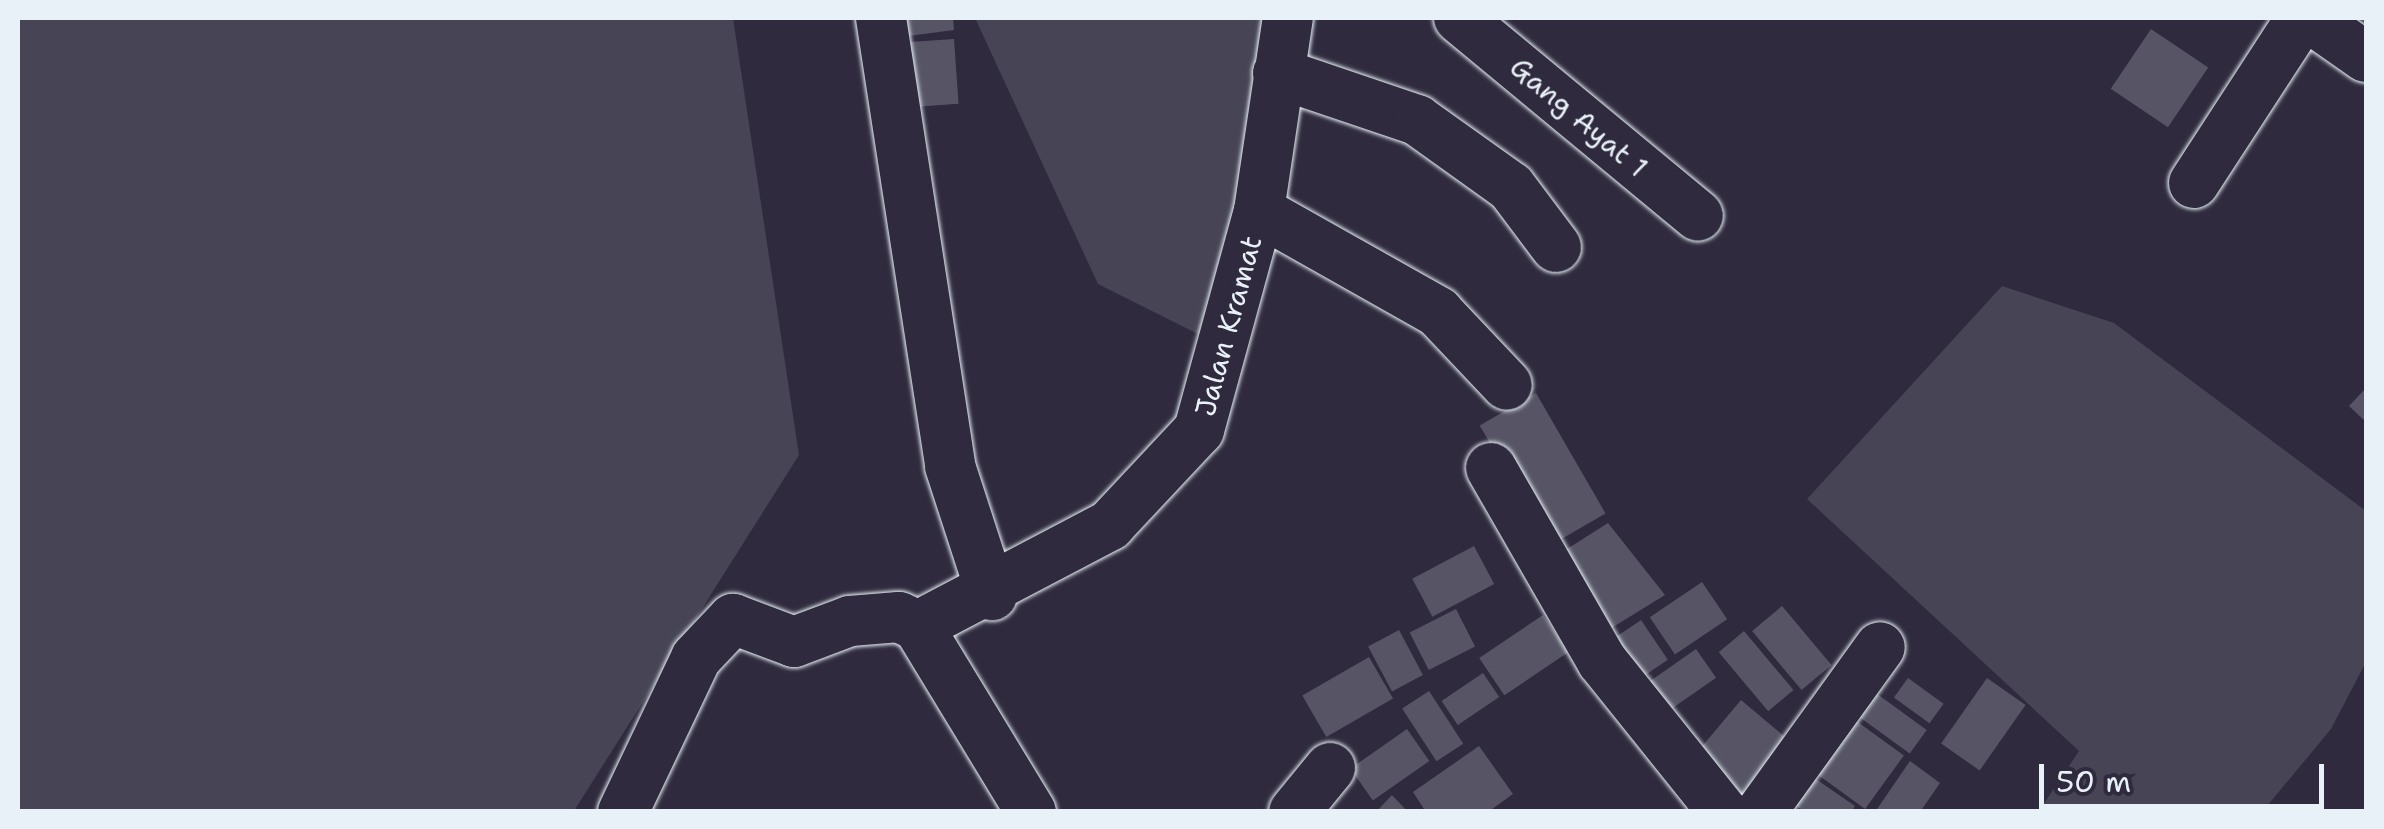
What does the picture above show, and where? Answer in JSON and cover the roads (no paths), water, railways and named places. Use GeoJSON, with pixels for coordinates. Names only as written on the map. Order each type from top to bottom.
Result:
{"type":"FeatureCollection","features":[{"type":"Feature","properties":{"kind":"street"},"geometry":{"type":"LineString","coordinates":[[881,18],[950,466],[992,594]]}},
{"type":"Feature","properties":{"kind":"street","name":"Jalan Kramat"},"geometry":{"type":"LineString","coordinates":[[918,626],[992,594],[1110,525],[1200,430],[1259,212],[1288,18]]}},
{"type":"Feature","properties":{"kind":"street","name":"Gang Ayat 1"},"geometry":{"type":"LineString","coordinates":[[1459,18],[1698,216]]}},
{"type":"Feature","properties":{"kind":"street"},"geometry":{"type":"LineString","coordinates":[[2194,184],[2301,18]]}},
{"type":"Feature","properties":{"kind":"street"},"geometry":{"type":"LineString","coordinates":[[2310,18],[2366,57]]}},
{"type":"Feature","properties":{"kind":"street"},"geometry":{"type":"LineString","coordinates":[[1278,73],[1418,120],[1511,187],[1556,247]]}},
{"type":"Feature","properties":{"kind":"street"},"geometry":{"type":"LineString","coordinates":[[1259,212],[1438,312],[1507,385]]}},
{"type":"Feature","properties":{"kind":"street"},"geometry":{"type":"LineString","coordinates":[[1491,468],[1602,661],[1724,812]]}},
{"type":"Feature","properties":{"kind":"street"},"geometry":{"type":"LineString","coordinates":[[624,812],[696,658],[733,619],[794,642],[850,621],[899,617],[918,626],[1030,812]]}},
{"type":"Feature","properties":{"kind":"street"},"geometry":{"type":"LineString","coordinates":[[1761,812],[1880,648]]}},
{"type":"Feature","properties":{"kind":"street"},"geometry":{"type":"LineString","coordinates":[[1294,812],[1330,768]]}}]}
